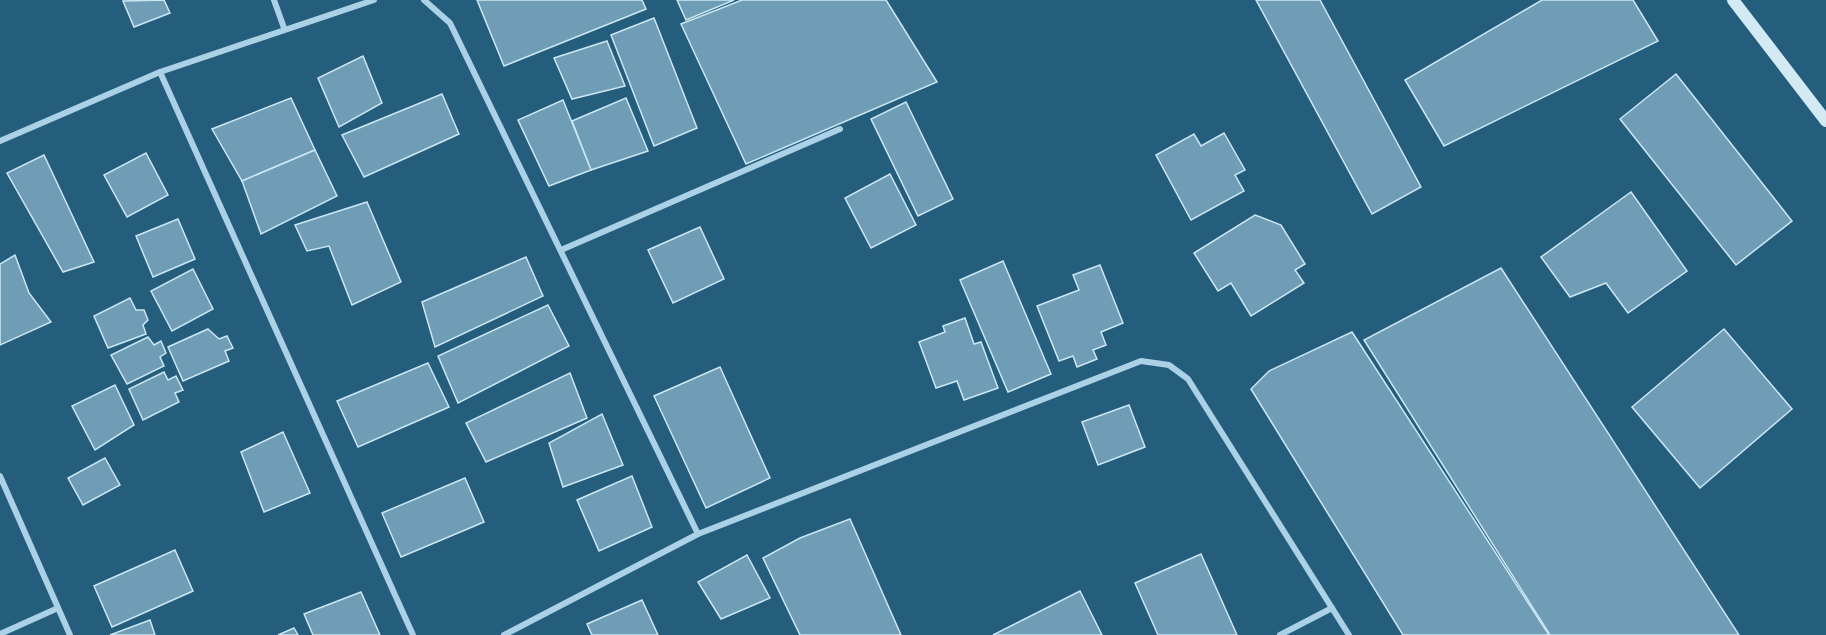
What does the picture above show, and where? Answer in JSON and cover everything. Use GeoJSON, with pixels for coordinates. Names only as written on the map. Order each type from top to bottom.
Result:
{"type":"FeatureCollection","features":[{"type":"Feature","properties":{"kind":"street"},"geometry":{"type":"LineString","coordinates":[[274,0],[284,28]]}},
{"type":"Feature","properties":{"kind":"street"},"geometry":{"type":"LineString","coordinates":[[0,141],[160,72],[284,28],[374,0]]}},
{"type":"Feature","properties":{"kind":"street"},"geometry":{"type":"LineString","coordinates":[[424,0],[450,23],[698,534]]}},
{"type":"Feature","properties":{"kind":"street"},"geometry":{"type":"LineString","coordinates":[[1733,0],[1826,121]]}},
{"type":"Feature","properties":{"kind":"street"},"geometry":{"type":"LineString","coordinates":[[160,72],[413,635]]}},
{"type":"Feature","properties":{"kind":"street"},"geometry":{"type":"LineString","coordinates":[[561,250],[840,129]]}},
{"type":"Feature","properties":{"kind":"street"},"geometry":{"type":"LineString","coordinates":[[504,635],[698,534],[1141,361],[1169,365],[1188,380],[1348,635]]}},
{"type":"Feature","properties":{"kind":"street"},"geometry":{"type":"LineString","coordinates":[[0,476],[70,635]]}},
{"type":"Feature","properties":{"kind":"street"},"geometry":{"type":"LineString","coordinates":[[0,634],[58,608]]}},
{"type":"Feature","properties":{"kind":"street"},"geometry":{"type":"LineString","coordinates":[[1280,635],[1332,608]]}},
{"type":"Feature","properties":{"kind":"building"},"geometry":{"type":"Polygon","coordinates":[[[164,0],[170,13],[134,27],[123,1],[164,0]]]}},
{"type":"Feature","properties":{"kind":"building"},"geometry":{"type":"Polygon","coordinates":[[[477,0],[642,0],[646,9],[504,66],[477,0]]]}},
{"type":"Feature","properties":{"kind":"building"},"geometry":{"type":"Polygon","coordinates":[[[677,0],[734,0],[686,20],[677,0]]]}},
{"type":"Feature","properties":{"kind":"building"},"geometry":{"type":"Polygon","coordinates":[[[742,0],[886,0],[937,82],[746,164],[681,24],[742,0]]]}},
{"type":"Feature","properties":{"kind":"building"},"geometry":{"type":"Polygon","coordinates":[[[1256,0],[1320,0],[1421,187],[1372,214],[1256,0]]]}},
{"type":"Feature","properties":{"kind":"building"},"geometry":{"type":"Polygon","coordinates":[[[1542,0],[1633,0],[1658,41],[1444,146],[1405,80],[1542,0]]]}},
{"type":"Feature","properties":{"kind":"building"},"geometry":{"type":"Polygon","coordinates":[[[654,18],[697,128],[654,146],[611,35],[654,18]]]}},
{"type":"Feature","properties":{"kind":"building"},"geometry":{"type":"Polygon","coordinates":[[[607,41],[625,86],[572,99],[554,58],[607,41]]]}},
{"type":"Feature","properties":{"kind":"building"},"geometry":{"type":"Polygon","coordinates":[[[363,56],[382,103],[339,127],[318,78],[363,56]]]}},
{"type":"Feature","properties":{"kind":"building"},"geometry":{"type":"Polygon","coordinates":[[[1676,74],[1792,221],[1736,265],[1620,119],[1676,74]]]}},
{"type":"Feature","properties":{"kind":"building"},"geometry":{"type":"Polygon","coordinates":[[[442,94],[459,134],[364,177],[342,135],[442,94]]]}},
{"type":"Feature","properties":{"kind":"building"},"geometry":{"type":"Polygon","coordinates":[[[291,98],[315,150],[242,181],[212,129],[291,98]]]}},
{"type":"Feature","properties":{"kind":"building"},"geometry":{"type":"Polygon","coordinates":[[[626,98],[648,151],[591,170],[572,121],[626,98]]]}},
{"type":"Feature","properties":{"kind":"building"},"geometry":{"type":"Polygon","coordinates":[[[563,100],[591,170],[549,186],[518,120],[563,100]]]}},
{"type":"Feature","properties":{"kind":"building"},"geometry":{"type":"Polygon","coordinates":[[[906,102],[953,199],[918,216],[871,119],[906,102]]]}},
{"type":"Feature","properties":{"kind":"building"},"geometry":{"type":"Polygon","coordinates":[[[1224,133],[1245,170],[1235,175],[1244,191],[1191,220],[1156,155],[1194,134],[1201,146],[1224,133]]]}},
{"type":"Feature","properties":{"kind":"building"},"geometry":{"type":"Polygon","coordinates":[[[315,150],[337,196],[261,234],[242,181],[315,150]]]}},
{"type":"Feature","properties":{"kind":"building"},"geometry":{"type":"Polygon","coordinates":[[[146,153],[168,195],[127,217],[104,175],[146,153]]]}},
{"type":"Feature","properties":{"kind":"building"},"geometry":{"type":"Polygon","coordinates":[[[44,155],[94,262],[63,272],[7,173],[44,155]]]}},
{"type":"Feature","properties":{"kind":"building"},"geometry":{"type":"Polygon","coordinates":[[[890,174],[916,225],[871,248],[845,198],[890,174]]]}},
{"type":"Feature","properties":{"kind":"building"},"geometry":{"type":"Polygon","coordinates":[[[1631,192],[1687,271],[1628,313],[1606,283],[1570,297],[1541,257],[1631,192]]]}},
{"type":"Feature","properties":{"kind":"building"},"geometry":{"type":"Polygon","coordinates":[[[367,202],[401,282],[352,305],[329,246],[307,251],[295,225],[367,202]]]}},
{"type":"Feature","properties":{"kind":"building"},"geometry":{"type":"Polygon","coordinates":[[[1255,215],[1281,225],[1305,264],[1295,270],[1304,283],[1251,316],[1231,283],[1218,291],[1194,253],[1255,215]]]}},
{"type":"Feature","properties":{"kind":"building"},"geometry":{"type":"Polygon","coordinates":[[[178,219],[195,259],[153,277],[136,236],[178,219]]]}},
{"type":"Feature","properties":{"kind":"building"},"geometry":{"type":"Polygon","coordinates":[[[700,227],[724,279],[673,303],[648,250],[700,227]]]}},
{"type":"Feature","properties":{"kind":"building"},"geometry":{"type":"Polygon","coordinates":[[[15,255],[29,293],[51,322],[0,345],[0,264],[15,255]]]}},
{"type":"Feature","properties":{"kind":"building"},"geometry":{"type":"Polygon","coordinates":[[[526,257],[543,296],[435,347],[422,302],[526,257]]]}},
{"type":"Feature","properties":{"kind":"building"},"geometry":{"type":"Polygon","coordinates":[[[1003,261],[1051,374],[1008,392],[960,280],[1003,261]]]}},
{"type":"Feature","properties":{"kind":"building"},"geometry":{"type":"Polygon","coordinates":[[[1100,265],[1123,323],[1101,332],[1106,345],[1093,350],[1097,359],[1077,367],[1073,356],[1059,361],[1037,306],[1079,290],[1073,275],[1100,265]]]}},
{"type":"Feature","properties":{"kind":"building"},"geometry":{"type":"Polygon","coordinates":[[[1501,268],[1739,635],[1550,635],[1364,340],[1501,268]]]}},
{"type":"Feature","properties":{"kind":"building"},"geometry":{"type":"Polygon","coordinates":[[[193,269],[213,309],[172,331],[151,291],[193,269]]]}},
{"type":"Feature","properties":{"kind":"building"},"geometry":{"type":"Polygon","coordinates":[[[130,298],[136,310],[144,310],[148,320],[143,325],[146,334],[108,348],[94,316],[130,298]]]}},
{"type":"Feature","properties":{"kind":"building"},"geometry":{"type":"Polygon","coordinates":[[[548,305],[569,346],[458,403],[438,356],[548,305]]]}},
{"type":"Feature","properties":{"kind":"building"},"geometry":{"type":"Polygon","coordinates":[[[965,318],[974,344],[981,342],[998,388],[964,400],[957,381],[936,388],[919,342],[945,332],[943,326],[965,318]]]}},
{"type":"Feature","properties":{"kind":"building"},"geometry":{"type":"Polygon","coordinates":[[[208,329],[219,339],[227,336],[233,348],[225,351],[229,361],[183,381],[168,347],[208,329]]]}},
{"type":"Feature","properties":{"kind":"building"},"geometry":{"type":"Polygon","coordinates":[[[1724,329],[1792,409],[1700,488],[1632,407],[1724,329]]]}},
{"type":"Feature","properties":{"kind":"building"},"geometry":{"type":"Polygon","coordinates":[[[1352,332],[1549,635],[1403,635],[1251,389],[1269,371],[1352,332]]]}},
{"type":"Feature","properties":{"kind":"building"},"geometry":{"type":"Polygon","coordinates":[[[148,337],[154,345],[161,341],[166,353],[160,357],[164,366],[127,384],[111,355],[148,337]]]}},
{"type":"Feature","properties":{"kind":"building"},"geometry":{"type":"Polygon","coordinates":[[[428,363],[449,407],[358,447],[337,401],[428,363]]]}},
{"type":"Feature","properties":{"kind":"building"},"geometry":{"type":"Polygon","coordinates":[[[720,367],[770,478],[706,508],[654,396],[720,367]]]}},
{"type":"Feature","properties":{"kind":"building"},"geometry":{"type":"Polygon","coordinates":[[[164,372],[168,380],[176,376],[183,390],[175,393],[179,402],[143,420],[129,389],[164,372]]]}},
{"type":"Feature","properties":{"kind":"building"},"geometry":{"type":"Polygon","coordinates":[[[570,373],[587,418],[486,462],[466,423],[570,373]]]}},
{"type":"Feature","properties":{"kind":"building"},"geometry":{"type":"Polygon","coordinates":[[[115,385],[134,425],[95,450],[72,406],[115,385]]]}},
{"type":"Feature","properties":{"kind":"building"},"geometry":{"type":"Polygon","coordinates":[[[1129,405],[1145,447],[1098,465],[1082,422],[1129,405]]]}},
{"type":"Feature","properties":{"kind":"building"},"geometry":{"type":"Polygon","coordinates":[[[602,414],[623,465],[563,487],[549,443],[602,414]]]}},
{"type":"Feature","properties":{"kind":"building"},"geometry":{"type":"Polygon","coordinates":[[[283,432],[310,493],[264,512],[241,452],[283,432]]]}},
{"type":"Feature","properties":{"kind":"building"},"geometry":{"type":"Polygon","coordinates":[[[105,458],[120,485],[83,505],[68,478],[105,458]]]}},
{"type":"Feature","properties":{"kind":"building"},"geometry":{"type":"Polygon","coordinates":[[[632,476],[652,527],[599,551],[577,500],[632,476]]]}},
{"type":"Feature","properties":{"kind":"building"},"geometry":{"type":"Polygon","coordinates":[[[465,478],[484,522],[401,557],[382,513],[465,478]]]}},
{"type":"Feature","properties":{"kind":"building"},"geometry":{"type":"Polygon","coordinates":[[[850,519],[901,635],[800,635],[763,558],[800,538],[850,519]]]}},
{"type":"Feature","properties":{"kind":"building"},"geometry":{"type":"Polygon","coordinates":[[[175,550],[193,591],[112,627],[94,586],[175,550]]]}},
{"type":"Feature","properties":{"kind":"building"},"geometry":{"type":"Polygon","coordinates":[[[1201,554],[1237,635],[1158,635],[1135,583],[1201,554]]]}},
{"type":"Feature","properties":{"kind":"building"},"geometry":{"type":"Polygon","coordinates":[[[747,555],[770,598],[721,619],[698,582],[747,555]]]}},
{"type":"Feature","properties":{"kind":"building"},"geometry":{"type":"Polygon","coordinates":[[[1080,591],[1102,635],[993,635],[1080,591]]]}},
{"type":"Feature","properties":{"kind":"building"},"geometry":{"type":"Polygon","coordinates":[[[361,592],[380,635],[313,635],[304,614],[361,592]]]}},
{"type":"Feature","properties":{"kind":"building"},"geometry":{"type":"Polygon","coordinates":[[[642,600],[658,635],[592,635],[587,624],[642,600]]]}},
{"type":"Feature","properties":{"kind":"building"},"geometry":{"type":"Polygon","coordinates":[[[150,620],[155,635],[110,635],[150,620]]]}},
{"type":"Feature","properties":{"kind":"building"},"geometry":{"type":"Polygon","coordinates":[[[294,628],[298,635],[278,635],[294,628]]]}}]}
